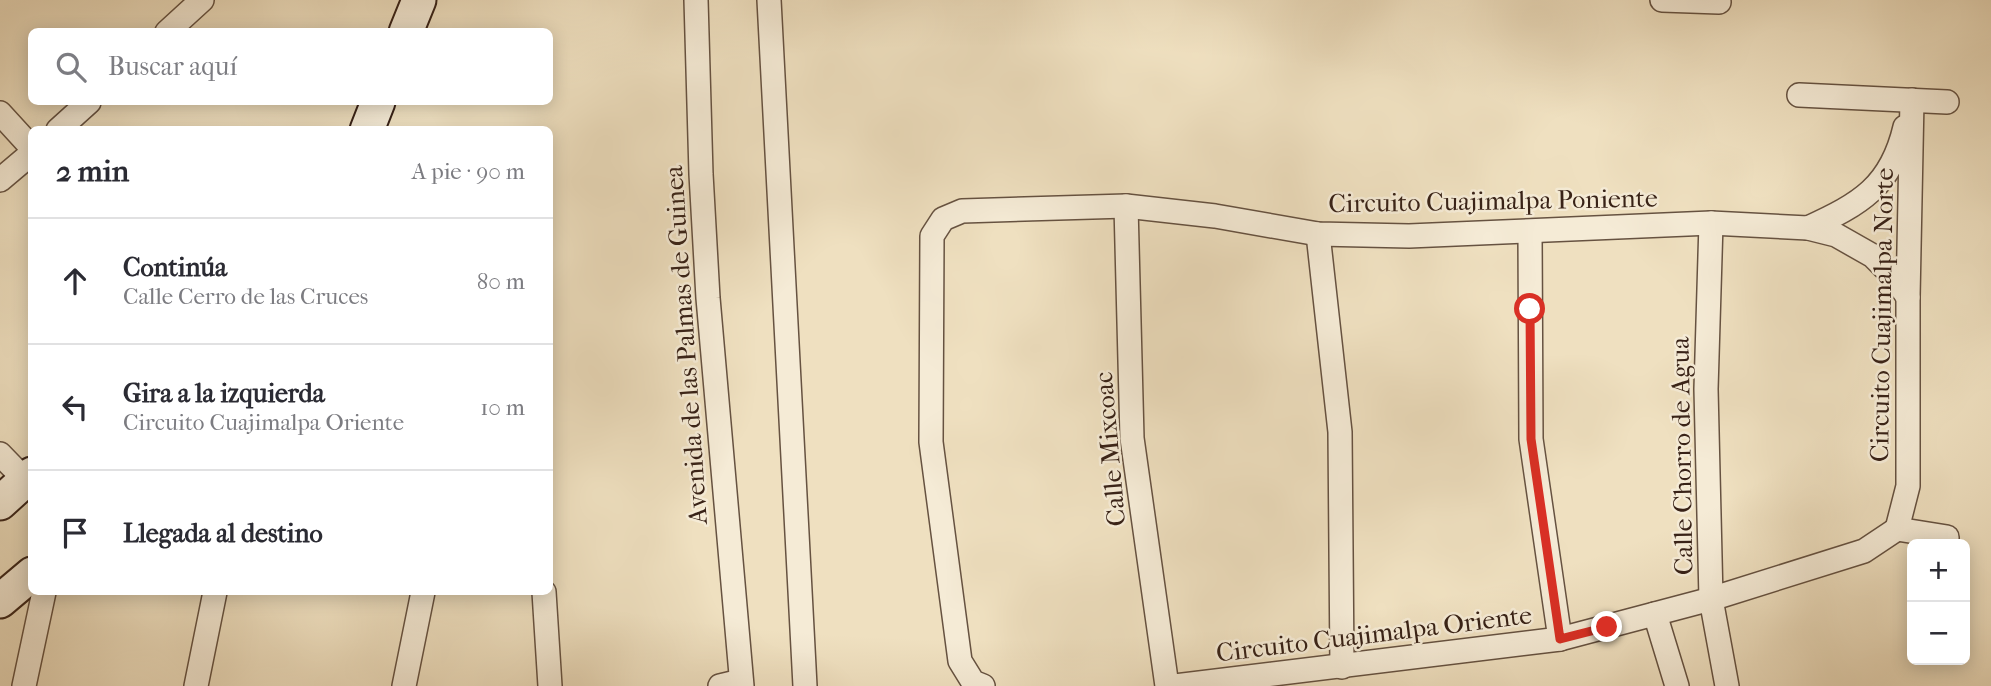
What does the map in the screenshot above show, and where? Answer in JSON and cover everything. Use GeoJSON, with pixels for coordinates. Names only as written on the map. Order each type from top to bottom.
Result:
{"type":"FeatureCollection","features":[{"type":"Feature","properties":{"kind":"street"},"geometry":{"type":"LineString","coordinates":[[408,28],[419,0]]}},
{"type":"Feature","properties":{"kind":"street","name":"Avenida de las Palmas de Guinea"},"geometry":{"type":"LineString","coordinates":[[696,0],[701,174],[734,684]]}},
{"type":"Feature","properties":{"kind":"street"},"geometry":{"type":"LineString","coordinates":[[769,0],[805,686]]}},
{"type":"Feature","properties":{"kind":"street"},"geometry":{"type":"LineString","coordinates":[[1662,0],[1719,2]]}},
{"type":"Feature","properties":{"kind":"street"},"geometry":{"type":"LineString","coordinates":[[171,28],[197,1]]}},
{"type":"Feature","properties":{"kind":"street"},"geometry":{"type":"LineString","coordinates":[[1799,95],[1947,102]]}},
{"type":"Feature","properties":{"kind":"street"},"geometry":{"type":"LineString","coordinates":[[1808,228],[1849,209],[1873,191],[1901,147],[1912,100]]}},
{"type":"Feature","properties":{"kind":"street","name":"Circuito Cuajimalpa Norte"},"geometry":{"type":"LineString","coordinates":[[1897,529],[1908,486],[1912,100]]}},
{"type":"Feature","properties":{"kind":"street"},"geometry":{"type":"LineString","coordinates":[[62,126],[86,105]]}},
{"type":"Feature","properties":{"kind":"street"},"geometry":{"type":"LineString","coordinates":[[369,126],[377,105]]}},
{"type":"Feature","properties":{"kind":"street"},"geometry":{"type":"LineString","coordinates":[[0,113],[28,144]]}},
{"type":"Feature","properties":{"kind":"street"},"geometry":{"type":"LineString","coordinates":[[0,180],[28,156]]}},
{"type":"Feature","properties":{"kind":"street","name":"Circuito Cuajimalpa Poniente"},"geometry":{"type":"LineString","coordinates":[[978,684],[960,661],[931,442],[932,236],[943,219],[962,211],[1125,206],[1215,216],[1318,234],[1409,236],[1711,223],[1808,228],[1836,235],[1873,256],[1893,276],[1908,297]]}},
{"type":"Feature","properties":{"kind":"street","name":"Calle Mixcoac"},"geometry":{"type":"LineString","coordinates":[[1125,206],[1132,438],[1167,686]]}},
{"type":"Feature","properties":{"kind":"street","name":"Calle Chorro de Agua"},"geometry":{"type":"LineString","coordinates":[[1711,223],[1706,390],[1711,599],[1727,686]]}},
{"type":"Feature","properties":{"kind":"street"},"geometry":{"type":"LineString","coordinates":[[1530,232],[1531,439],[1560,639]]}},
{"type":"Feature","properties":{"kind":"street"},"geometry":{"type":"LineString","coordinates":[[1318,234],[1340,432],[1342,667]]}},
{"type":"Feature","properties":{"kind":"street"},"geometry":{"type":"LineString","coordinates":[[0,454],[28,479]]}},
{"type":"Feature","properties":{"kind":"street"},"geometry":{"type":"LineString","coordinates":[[0,503],[28,481]]}},
{"type":"Feature","properties":{"kind":"street"},"geometry":{"type":"LineString","coordinates":[[1897,529],[1947,539]]}},
{"type":"Feature","properties":{"kind":"street","name":"Circuito Cuajimalpa Oriente"},"geometry":{"type":"LineString","coordinates":[[1175,686],[1560,639],[1711,599],[1864,551],[1897,529]]}},
{"type":"Feature","properties":{"kind":"street"},"geometry":{"type":"LineString","coordinates":[[0,601],[28,577]]}},
{"type":"Feature","properties":{"kind":"street"},"geometry":{"type":"LineString","coordinates":[[24,686],[43,595]]}},
{"type":"Feature","properties":{"kind":"street"},"geometry":{"type":"LineString","coordinates":[[196,686],[214,595]]}},
{"type":"Feature","properties":{"kind":"street"},"geometry":{"type":"LineString","coordinates":[[404,686],[422,595]]}},
{"type":"Feature","properties":{"kind":"street"},"geometry":{"type":"LineString","coordinates":[[544,595],[550,686]]}},
{"type":"Feature","properties":{"kind":"street"},"geometry":{"type":"LineString","coordinates":[[1655,614],[1677,686]]}},
{"type":"Feature","properties":{"kind":"route"},"geometry":{"type":"LineString","coordinates":[[1530,309],[1531,439],[1560,639],[1607,627]]}}]}
